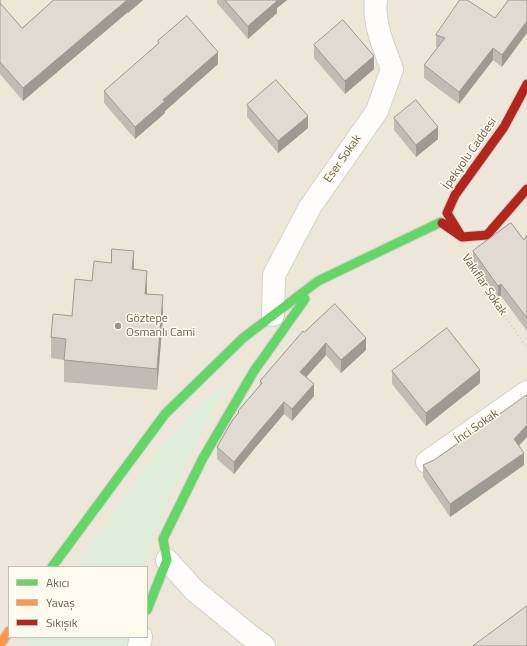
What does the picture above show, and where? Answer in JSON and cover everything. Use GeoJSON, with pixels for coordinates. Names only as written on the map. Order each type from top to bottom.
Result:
{"type":"FeatureCollection","features":[{"type":"Feature","properties":{"kind":"street","name":"Eser Sokak"},"geometry":{"type":"LineString","coordinates":[[273,315],[274,275],[310,206],[377,111],[392,69],[380,38],[375,6],[376,0]]}},
{"type":"Feature","properties":{"kind":"street","name":"İpekyolu Caddesi"},"geometry":{"type":"LineString","coordinates":[[462,237],[447,213],[455,195],[504,127],[527,84]]}},
{"type":"Feature","properties":{"kind":"street"},"geometry":{"type":"LineString","coordinates":[[53,566],[165,414],[243,338],[318,281],[441,222],[462,237],[486,235],[527,189]]}},
{"type":"Feature","properties":{"kind":"street"},"geometry":{"type":"LineString","coordinates":[[264,646],[248,635],[194,590],[167,560],[163,539],[203,458],[254,371],[318,281]]}},
{"type":"Feature","properties":{"kind":"street","name":"İnci Sokak"},"geometry":{"type":"LineString","coordinates":[[427,462],[527,392]]}},
{"type":"Feature","properties":{"kind":"street"},"geometry":{"type":"LineString","coordinates":[[148,608],[167,560]]}},
{"type":"Feature","properties":{"kind":"street"},"geometry":{"type":"LineString","coordinates":[[0,645],[8,633]]}},
{"type":"Feature","properties":{"kind":"path","name":"Vakıflar Sokak"},"geometry":{"type":"LineString","coordinates":[[463,254],[527,348]]}},
{"type":"Feature","properties":{"kind":"shaded area"},"geometry":{"type":"Polygon","coordinates":[[[0,0],[527,0],[527,646],[0,646],[0,0]]]}},
{"type":"Feature","properties":{"kind":"green space"},"geometry":{"type":"Polygon","coordinates":[[[228,382],[186,462],[149,548],[146,566],[76,566],[162,445],[203,402],[228,382]]]}},
{"type":"Feature","properties":{"kind":"green space"},"geometry":{"type":"Polygon","coordinates":[[[30,638],[131,638],[129,646],[26,646],[30,638]]]}},
{"type":"Feature","properties":{"kind":"building"},"geometry":{"type":"Polygon","coordinates":[[[54,0],[127,0],[23,88],[0,62],[0,3],[22,28],[54,0]]]}},
{"type":"Feature","properties":{"kind":"building"},"geometry":{"type":"Polygon","coordinates":[[[225,0],[276,0],[277,1],[248,26],[225,0]]]}},
{"type":"Feature","properties":{"kind":"building"},"geometry":{"type":"Polygon","coordinates":[[[460,0],[467,0],[495,18],[508,0],[527,0],[527,21],[502,55],[493,48],[459,92],[424,65],[445,38],[436,35],[460,0]]]}},
{"type":"Feature","properties":{"kind":"building"},"geometry":{"type":"Polygon","coordinates":[[[187,16],[218,52],[163,100],[165,101],[135,127],[104,91],[159,43],[158,41],[187,16]]]}},
{"type":"Feature","properties":{"kind":"building"},"geometry":{"type":"Polygon","coordinates":[[[343,20],[374,56],[345,81],[314,45],[343,20]]]}},
{"type":"Feature","properties":{"kind":"building"},"geometry":{"type":"Polygon","coordinates":[[[276,80],[308,116],[278,141],[247,105],[276,80]]]}},
{"type":"Feature","properties":{"kind":"building"},"geometry":{"type":"Polygon","coordinates":[[[416,100],[438,127],[416,145],[394,118],[416,100]]]}},
{"type":"Feature","properties":{"kind":"building"},"geometry":{"type":"Polygon","coordinates":[[[511,223],[524,240],[527,235],[527,318],[501,284],[498,286],[473,251],[511,223]]]}},
{"type":"Feature","properties":{"kind":"building","name":"Göztepe Osmanlı Cami"},"geometry":{"type":"Polygon","coordinates":[[[112,249],[134,251],[132,269],[147,271],[145,294],[163,295],[157,369],[64,360],[66,339],[51,337],[53,314],[72,316],[75,279],[92,281],[94,261],[111,263],[112,249]]]}},
{"type":"Feature","properties":{"kind":"building"},"geometry":{"type":"Polygon","coordinates":[[[335,304],[366,338],[341,360],[326,343],[300,372],[314,384],[292,409],[284,402],[234,462],[217,447],[239,412],[238,411],[262,383],[260,381],[303,331],[304,332],[335,304]]]}},
{"type":"Feature","properties":{"kind":"building"},"geometry":{"type":"Polygon","coordinates":[[[447,328],[480,370],[426,413],[392,371],[447,328]]]}},
{"type":"Feature","properties":{"kind":"building"},"geometry":{"type":"Polygon","coordinates":[[[527,395],[527,425],[514,439],[524,453],[450,504],[423,465],[434,460],[527,395]]]}},
{"type":"Feature","properties":{"kind":"building"},"geometry":{"type":"Polygon","coordinates":[[[527,606],[527,646],[473,646],[527,606]]]}},
{"type":"Feature","properties":{"kind":"traffic: fast"},"geometry":{"type":"LineString","coordinates":[[53,566],[165,414],[243,338],[318,281],[441,222],[442,223]]}},
{"type":"Feature","properties":{"kind":"traffic: fast"},"geometry":{"type":"LineString","coordinates":[[148,608],[167,560],[163,539],[203,458],[254,371],[305,299]]}},
{"type":"Feature","properties":{"kind":"traffic: slow"},"geometry":{"type":"LineString","coordinates":[[0,645],[8,633]]}},
{"type":"Feature","properties":{"kind":"traffic: jam"},"geometry":{"type":"LineString","coordinates":[[460,234],[447,213],[455,195],[504,127],[527,84]]}},
{"type":"Feature","properties":{"kind":"traffic: jam"},"geometry":{"type":"LineString","coordinates":[[442,223],[462,237],[487,235],[527,189]]}},
{"type":"Feature","properties":{"kind":"place","name":"Göztepe Osmanlı Cami"},"geometry":{"type":"Point","coordinates":[118,326]}}]}
